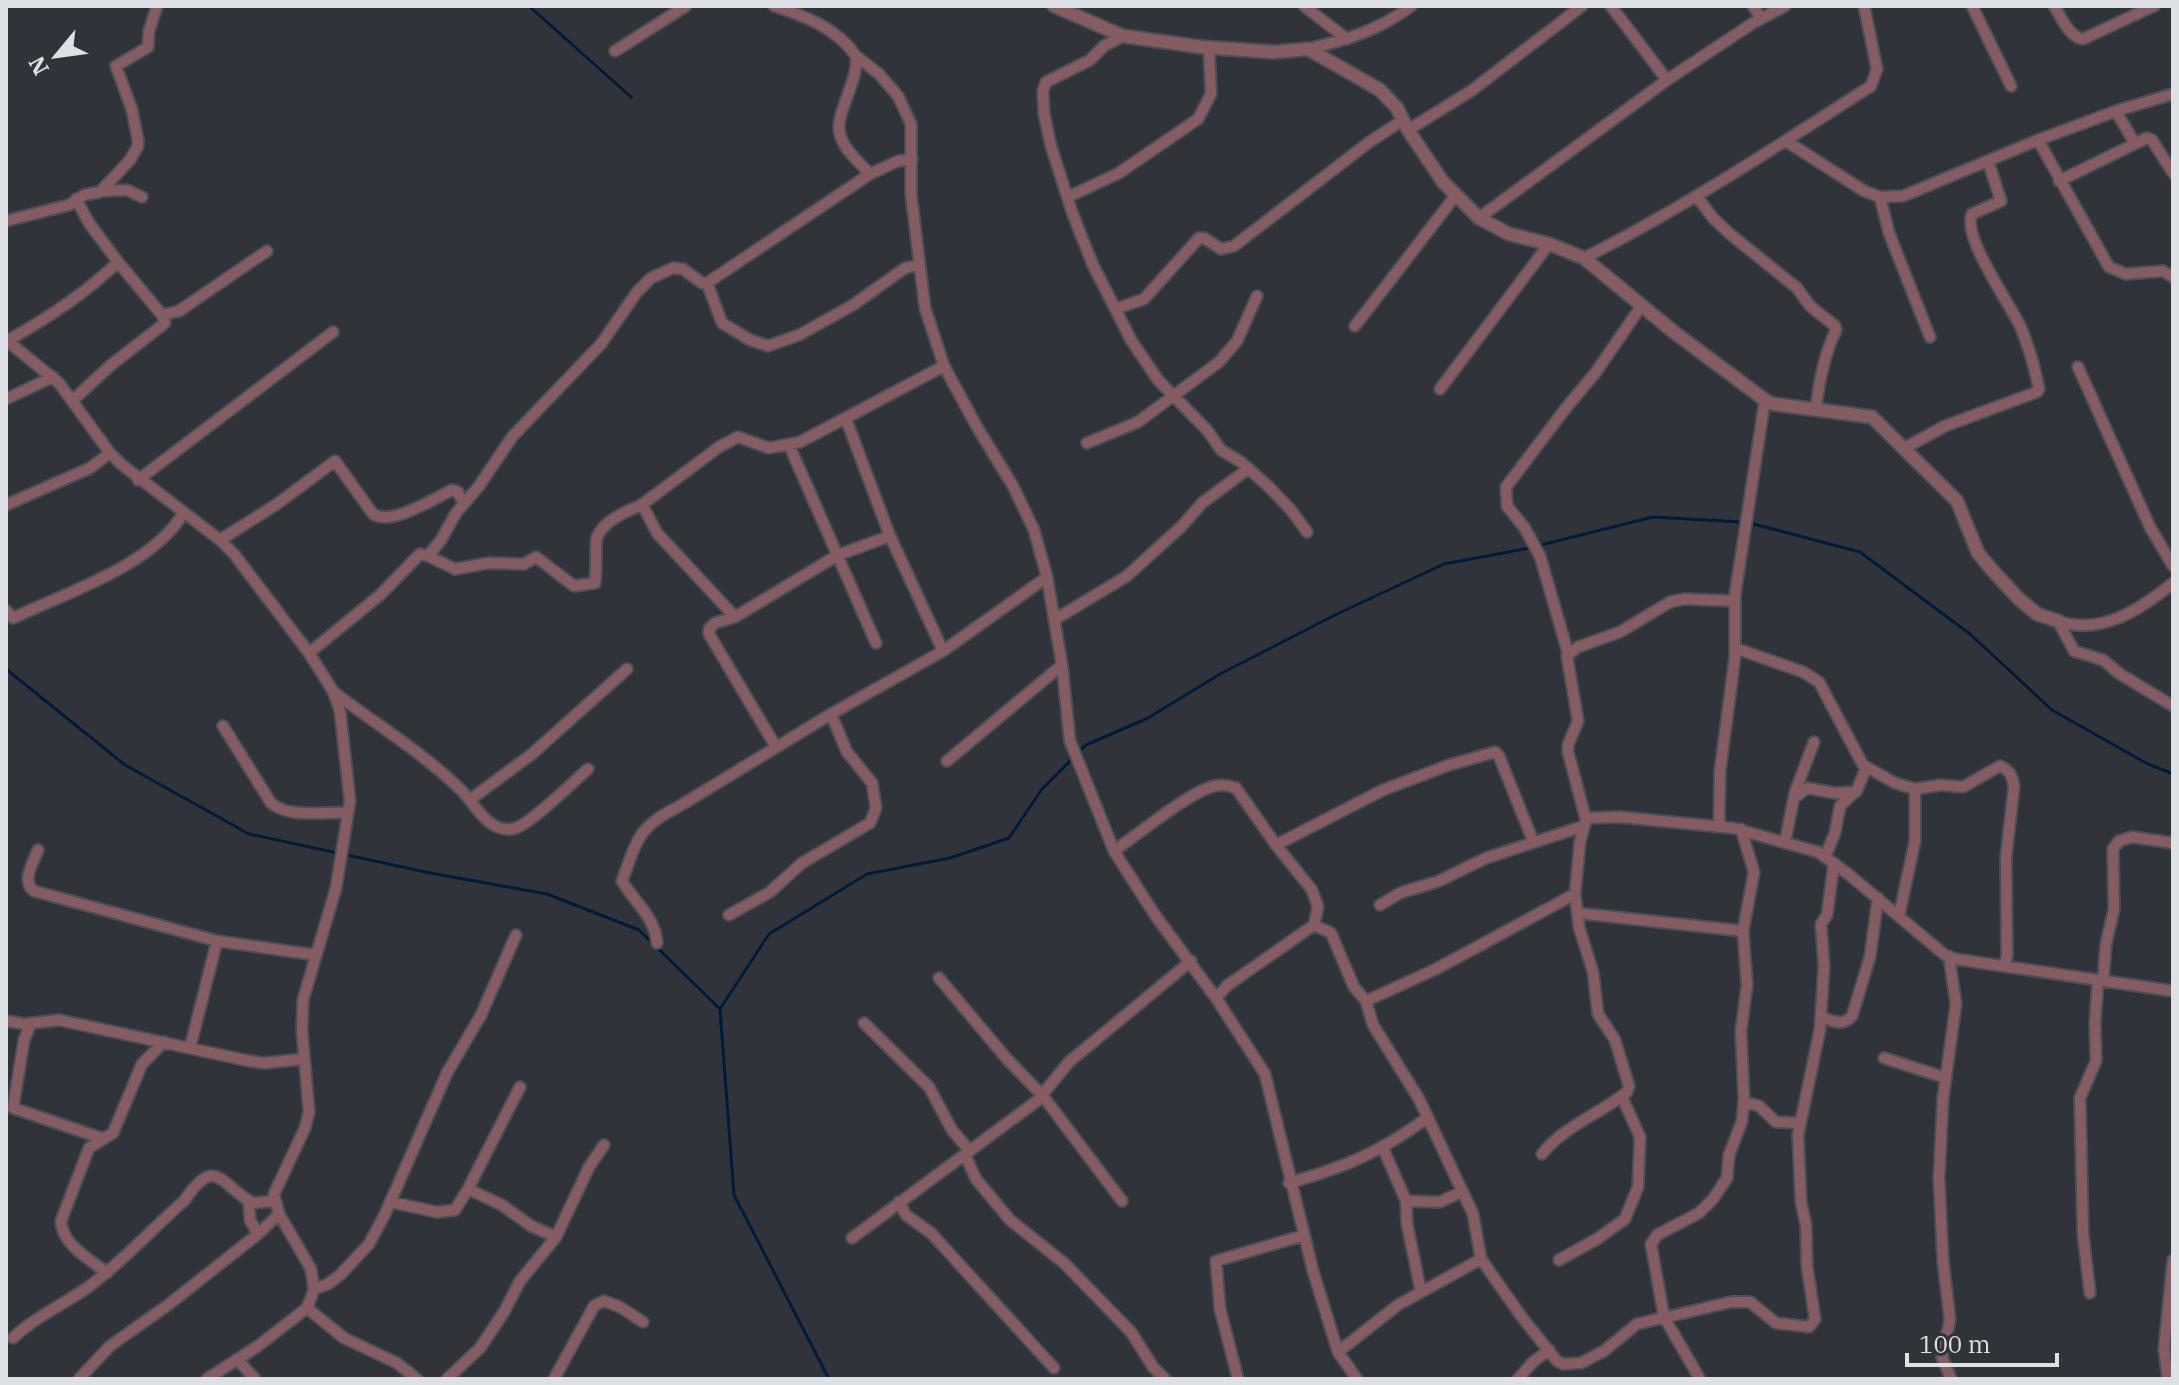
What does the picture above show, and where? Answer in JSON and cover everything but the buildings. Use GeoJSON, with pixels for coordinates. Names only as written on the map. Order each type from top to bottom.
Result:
{"type":"FeatureCollection","features":[{"type":"Feature","properties":{"kind":"street"},"geometry":{"type":"LineString","coordinates":[[100,192],[130,160],[138,146],[132,110],[116,66],[148,47],[149,31],[157,6]]}},
{"type":"Feature","properties":{"kind":"street"},"geometry":{"type":"LineString","coordinates":[[615,51],[686,6]]}},
{"type":"Feature","properties":{"kind":"street"},"geometry":{"type":"LineString","coordinates":[[774,6],[809,18],[848,45],[898,96],[911,124],[911,194],[925,308],[944,366],[1013,486],[1034,530],[1047,577],[1062,665],[1070,741],[1114,851],[1265,1074],[1302,1236],[1338,1352],[1357,1379]]}},
{"type":"Feature","properties":{"kind":"street"},"geometry":{"type":"LineString","coordinates":[[1054,6],[1123,36],[1274,52],[1308,49],[1347,39],[1387,23],[1411,6]]}},
{"type":"Feature","properties":{"kind":"street"},"geometry":{"type":"LineString","coordinates":[[1304,6],[1347,39]]}},
{"type":"Feature","properties":{"kind":"street"},"geometry":{"type":"LineString","coordinates":[[1115,309],[1144,299],[1199,238],[1221,249],[1234,246],[1368,143],[1471,91],[1582,6]]}},
{"type":"Feature","properties":{"kind":"street"},"geometry":{"type":"LineString","coordinates":[[1611,6],[1667,80]]}},
{"type":"Feature","properties":{"kind":"street"},"geometry":{"type":"LineString","coordinates":[[1479,218],[1759,11],[1785,6]]}},
{"type":"Feature","properties":{"kind":"street"},"geometry":{"type":"LineString","coordinates":[[1584,258],[1697,197],[1871,86],[1877,69],[1864,6]]}},
{"type":"Feature","properties":{"kind":"street"},"geometry":{"type":"LineString","coordinates":[[1972,6],[2011,86]]}},
{"type":"Feature","properties":{"kind":"street"},"geometry":{"type":"LineString","coordinates":[[2054,6],[2071,32],[2083,39],[2154,6]]}},
{"type":"Feature","properties":{"kind":"street"},"geometry":{"type":"LineString","coordinates":[[1123,36],[1104,46],[1090,60],[1046,82],[1044,86],[1044,114],[1068,197],[1092,263],[1147,365],[1207,430],[1221,450],[1248,469],[1291,510],[1307,532]]}},
{"type":"Feature","properties":{"kind":"street"},"geometry":{"type":"LineString","coordinates":[[1068,197],[1119,173],[1198,119],[1211,94],[1209,47]]}},
{"type":"Feature","properties":{"kind":"street"},"geometry":{"type":"LineString","coordinates":[[1308,49],[1380,90],[1397,108],[1443,182],[1479,218],[1509,234],[1549,244],[1584,258],[1765,400],[1773,404],[1872,417],[1957,501],[1978,553],[2019,599],[2037,614],[2070,626],[2093,625],[2132,614],[2173,583]]}},
{"type":"Feature","properties":{"kind":"street"},"geometry":{"type":"LineString","coordinates":[[856,56],[856,75],[839,121],[839,132],[850,152],[870,174]]}},
{"type":"Feature","properties":{"kind":"street"},"geometry":{"type":"LineString","coordinates":[[1786,141],[1813,156],[1843,179],[1880,197],[1903,196],[2038,140],[2173,94]]}},
{"type":"Feature","properties":{"kind":"street"},"geometry":{"type":"LineString","coordinates":[[2116,111],[2134,142]]}},
{"type":"Feature","properties":{"kind":"street"},"geometry":{"type":"LineString","coordinates":[[2059,181],[2147,138],[2152,140],[2173,173]]}},
{"type":"Feature","properties":{"kind":"street"},"geometry":{"type":"LineString","coordinates":[[2038,140],[2109,267],[2126,274],[2163,271],[2173,277]]}},
{"type":"Feature","properties":{"kind":"street"},"geometry":{"type":"LineString","coordinates":[[428,556],[512,437],[601,344],[630,300],[651,278],[673,268],[683,269],[702,283],[707,283],[870,174],[898,161],[912,159]]}},
{"type":"Feature","properties":{"kind":"street"},"geometry":{"type":"LineString","coordinates":[[1903,449],[1945,426],[2039,389],[2020,325],[1989,275],[1969,225],[1972,214],[2001,201],[1988,161]]}},
{"type":"Feature","properties":{"kind":"street"},"geometry":{"type":"LineString","coordinates":[[6,221],[69,205],[76,199],[100,192],[127,190],[142,197]]}},
{"type":"Feature","properties":{"kind":"street"},"geometry":{"type":"LineString","coordinates":[[1355,326],[1456,195]]}},
{"type":"Feature","properties":{"kind":"street"},"geometry":{"type":"LineString","coordinates":[[1697,197],[1730,234],[1797,288],[1810,306],[1835,326],[1818,387],[1816,409]]}},
{"type":"Feature","properties":{"kind":"street"},"geometry":{"type":"LineString","coordinates":[[1880,197],[1889,233],[1930,337]]}},
{"type":"Feature","properties":{"kind":"street"},"geometry":{"type":"LineString","coordinates":[[73,400],[111,365],[165,323],[162,315],[89,223],[76,199]]}},
{"type":"Feature","properties":{"kind":"street"},"geometry":{"type":"LineString","coordinates":[[1440,389],[1549,244]]}},
{"type":"Feature","properties":{"kind":"street"},"geometry":{"type":"LineString","coordinates":[[162,315],[179,311],[267,251]]}},
{"type":"Feature","properties":{"kind":"street"},"geometry":{"type":"LineString","coordinates":[[118,262],[76,299],[8,343],[53,377],[110,453],[138,480],[220,540],[265,592],[333,691],[340,711],[349,774],[350,801],[336,888],[303,1000],[309,1112],[305,1128],[274,1194],[279,1214],[311,1269],[314,1289],[307,1308],[207,1379]]}},
{"type":"Feature","properties":{"kind":"street"},"geometry":{"type":"LineString","coordinates":[[707,283],[722,323],[750,340],[768,346],[799,335],[853,305],[905,268],[918,265]]}},
{"type":"Feature","properties":{"kind":"street"},"geometry":{"type":"LineString","coordinates":[[1087,443],[1138,422],[1219,362],[1237,341],[1257,296]]}},
{"type":"Feature","properties":{"kind":"street"},"geometry":{"type":"LineString","coordinates":[[1542,1154],[1553,1140],[1622,1097],[1629,1086],[1615,1040],[1598,1014],[1593,972],[1577,913],[1575,894],[1585,822],[1568,752],[1578,721],[1568,672],[1568,653],[1540,556],[1524,527],[1507,506],[1506,487],[1596,372],[1642,305]]}},
{"type":"Feature","properties":{"kind":"street"},"geometry":{"type":"LineString","coordinates":[[138,480],[333,332]]}},
{"type":"Feature","properties":{"kind":"street"},"geometry":{"type":"LineString","coordinates":[[309,653],[380,595],[420,554],[455,569],[489,563],[524,564],[536,557],[574,586],[595,583],[598,567],[596,539],[604,527],[642,504],[719,447],[738,437],[769,448],[789,445],[846,419],[944,366]]}},
{"type":"Feature","properties":{"kind":"street"},"geometry":{"type":"LineString","coordinates":[[2078,367],[2132,491],[2173,566]]}},
{"type":"Feature","properties":{"kind":"street"},"geometry":{"type":"LineString","coordinates":[[6,399],[53,377]]}},
{"type":"Feature","properties":{"kind":"street"},"geometry":{"type":"LineString","coordinates":[[1719,827],[1720,771],[1735,648],[1735,601],[1742,536],[1765,400]]}},
{"type":"Feature","properties":{"kind":"street"},"geometry":{"type":"LineString","coordinates":[[846,419],[890,536],[943,651]]}},
{"type":"Feature","properties":{"kind":"street"},"geometry":{"type":"LineString","coordinates":[[789,445],[876,643]]}},
{"type":"Feature","properties":{"kind":"street"},"geometry":{"type":"LineString","coordinates":[[6,505],[90,468],[110,453]]}},
{"type":"Feature","properties":{"kind":"street"},"geometry":{"type":"LineString","coordinates":[[220,540],[277,504],[335,461],[373,514],[380,518],[416,508],[452,490],[458,492],[463,503]]}},
{"type":"Feature","properties":{"kind":"street"},"geometry":{"type":"LineString","coordinates":[[1054,620],[1127,576],[1182,526],[1202,503],[1248,469]]}},
{"type":"Feature","properties":{"kind":"street"},"geometry":{"type":"LineString","coordinates":[[642,504],[657,533],[735,617]]}},
{"type":"Feature","properties":{"kind":"street"},"geometry":{"type":"LineString","coordinates":[[6,610],[13,618],[97,579],[144,553],[175,528],[184,512]]}},
{"type":"Feature","properties":{"kind":"street"},"geometry":{"type":"LineString","coordinates":[[776,747],[709,634],[709,629],[715,623],[735,617],[838,555],[890,536]]}},
{"type":"Feature","properties":{"kind":"street"},"geometry":{"type":"LineString","coordinates":[[657,943],[656,926],[634,901],[622,881],[637,838],[655,818],[943,651],[1047,577]]}},
{"type":"Feature","properties":{"kind":"street"},"geometry":{"type":"LineString","coordinates":[[1568,653],[1620,632],[1670,602],[1684,599],[1735,601]]}},
{"type":"Feature","properties":{"kind":"street"},"geometry":{"type":"LineString","coordinates":[[2058,621],[2074,651],[2103,660],[2173,706]]}},
{"type":"Feature","properties":{"kind":"street"},"geometry":{"type":"LineString","coordinates":[[1735,648],[1803,672],[1819,682],[1866,768],[1895,783],[1915,789],[1941,785],[1963,787],[2000,766],[2008,770],[2012,776],[2013,803],[2006,857],[2005,966]]}},
{"type":"Feature","properties":{"kind":"street"},"geometry":{"type":"LineString","coordinates":[[947,761],[1062,665]]}},
{"type":"Feature","properties":{"kind":"street"},"geometry":{"type":"LineString","coordinates":[[471,799],[532,754],[627,669]]}},
{"type":"Feature","properties":{"kind":"street"},"geometry":{"type":"LineString","coordinates":[[333,691],[371,722],[424,756],[471,799],[489,823],[511,829],[525,824],[588,769]]}},
{"type":"Feature","properties":{"kind":"street"},"geometry":{"type":"LineString","coordinates":[[729,915],[770,892],[802,863],[870,823],[876,808],[872,783],[847,752],[831,714]]}},
{"type":"Feature","properties":{"kind":"street"},"geometry":{"type":"LineString","coordinates":[[223,726],[277,808],[348,813]]}},
{"type":"Feature","properties":{"kind":"street"},"geometry":{"type":"LineString","coordinates":[[1785,842],[1794,798],[1814,742]]}},
{"type":"Feature","properties":{"kind":"street"},"geometry":{"type":"LineString","coordinates":[[1276,845],[1383,790],[1495,752],[1533,841]]}},
{"type":"Feature","properties":{"kind":"street"},"geometry":{"type":"LineString","coordinates":[[1314,925],[1331,933],[1354,987],[1366,1001],[1373,1025],[1419,1099],[1473,1214],[1481,1259],[1549,1350],[1563,1364],[1581,1363],[1604,1351],[1637,1324],[1731,1302],[1750,1302],[1776,1323],[1809,1327],[1815,1319],[1801,1202],[1798,1135],[1815,1061],[1821,1017],[1824,966],[1821,924],[1827,915],[1829,860],[1840,806],[1856,792],[1866,768]]}},
{"type":"Feature","properties":{"kind":"street"},"geometry":{"type":"LineString","coordinates":[[1114,851],[1198,793],[1219,785],[1236,788],[1317,899],[1314,925],[1228,985],[1216,998]]}},
{"type":"Feature","properties":{"kind":"street"},"geometry":{"type":"LineString","coordinates":[[1794,798],[1807,788],[1835,793],[1856,792]]}},
{"type":"Feature","properties":{"kind":"street"},"geometry":{"type":"LineString","coordinates":[[1899,916],[1915,841],[1915,789]]}},
{"type":"Feature","properties":{"kind":"street"},"geometry":{"type":"LineString","coordinates":[[1380,905],[1400,893],[1439,881],[1486,858],[1585,822],[1620,817],[1741,829],[1829,860],[1949,956],[2173,991]]}},
{"type":"Feature","properties":{"kind":"street"},"geometry":{"type":"LineString","coordinates":[[1700,1379],[1664,1317],[1652,1253],[1653,1241],[1661,1233],[1699,1213],[1713,1199],[1727,1178],[1729,1155],[1742,1121],[1744,1102],[1740,1040],[1747,985],[1743,931],[1754,872],[1741,829]]}},
{"type":"Feature","properties":{"kind":"street"},"geometry":{"type":"LineString","coordinates":[[2090,1293],[2083,1234],[2080,1098],[2096,1061],[2095,1023],[2114,909],[2113,849],[2125,838],[2173,843]]}},
{"type":"Feature","properties":{"kind":"street"},"geometry":{"type":"LineString","coordinates":[[38,850],[27,881],[34,891],[217,941],[316,955]]}},
{"type":"Feature","properties":{"kind":"street"},"geometry":{"type":"LineString","coordinates":[[1366,1001],[1436,969],[1575,894]]}},
{"type":"Feature","properties":{"kind":"street"},"geometry":{"type":"LineString","coordinates":[[1821,1017],[1840,1024],[1852,1016],[1870,957],[1878,898]]}},
{"type":"Feature","properties":{"kind":"street"},"geometry":{"type":"LineString","coordinates":[[1577,913],[1743,931]]}},
{"type":"Feature","properties":{"kind":"street"},"geometry":{"type":"LineString","coordinates":[[314,1289],[328,1284],[355,1262],[369,1244],[447,1073],[481,1015],[516,935]]}},
{"type":"Feature","properties":{"kind":"street"},"geometry":{"type":"LineString","coordinates":[[190,1048],[217,941]]}},
{"type":"Feature","properties":{"kind":"street"},"geometry":{"type":"LineString","coordinates":[[1949,956],[1956,1004],[1939,1143],[1939,1178],[1943,1261],[1950,1320],[1942,1357],[1951,1379]]}},
{"type":"Feature","properties":{"kind":"street"},"geometry":{"type":"LineString","coordinates":[[852,1238],[1043,1096],[1069,1062],[1191,961]]}},
{"type":"Feature","properties":{"kind":"street"},"geometry":{"type":"LineString","coordinates":[[939,978],[1007,1059],[1043,1096],[1122,1201]]}},
{"type":"Feature","properties":{"kind":"street"},"geometry":{"type":"LineString","coordinates":[[6,1021],[31,1023],[59,1020],[264,1063],[304,1059]]}},
{"type":"Feature","properties":{"kind":"street"},"geometry":{"type":"LineString","coordinates":[[31,1023],[24,1040],[13,1108],[104,1139]]}},
{"type":"Feature","properties":{"kind":"street"},"geometry":{"type":"LineString","coordinates":[[864,1023],[924,1081],[967,1153],[976,1179],[1010,1220],[1064,1263],[1131,1332],[1153,1367],[1165,1379]]}},
{"type":"Feature","properties":{"kind":"street"},"geometry":{"type":"LineString","coordinates":[[107,1273],[73,1246],[61,1226],[66,1205],[89,1148],[113,1133],[142,1064],[164,1042]]}},
{"type":"Feature","properties":{"kind":"street"},"geometry":{"type":"LineString","coordinates":[[1884,1058],[1946,1078]]}},
{"type":"Feature","properties":{"kind":"street"},"geometry":{"type":"LineString","coordinates":[[390,1202],[437,1212],[455,1210],[520,1087]]}},
{"type":"Feature","properties":{"kind":"street"},"geometry":{"type":"LineString","coordinates":[[1559,1260],[1625,1219],[1638,1187],[1640,1137],[1622,1097]]}},
{"type":"Feature","properties":{"kind":"street"},"geometry":{"type":"LineString","coordinates":[[1744,1102],[1759,1106],[1776,1122],[1800,1123]]}},
{"type":"Feature","properties":{"kind":"street"},"geometry":{"type":"LineString","coordinates":[[1289,1183],[1355,1162],[1383,1148],[1427,1118]]}},
{"type":"Feature","properties":{"kind":"street"},"geometry":{"type":"LineString","coordinates":[[447,1379],[480,1348],[520,1281],[556,1237],[589,1167],[604,1145]]}},
{"type":"Feature","properties":{"kind":"street"},"geometry":{"type":"LineString","coordinates":[[1383,1148],[1406,1201],[1407,1224],[1421,1292]]}},
{"type":"Feature","properties":{"kind":"street"},"geometry":{"type":"LineString","coordinates":[[13,1338],[28,1324],[62,1305],[107,1273],[208,1177],[227,1181],[249,1202],[250,1220],[258,1234]]}},
{"type":"Feature","properties":{"kind":"street"},"geometry":{"type":"LineString","coordinates":[[468,1189],[556,1237]]}},
{"type":"Feature","properties":{"kind":"street"},"geometry":{"type":"LineString","coordinates":[[1406,1201],[1440,1202],[1461,1192]]}},
{"type":"Feature","properties":{"kind":"street"},"geometry":{"type":"LineString","coordinates":[[249,1202],[274,1201]]}},
{"type":"Feature","properties":{"kind":"street"},"geometry":{"type":"LineString","coordinates":[[899,1202],[906,1215],[931,1233],[1054,1368]]}},
{"type":"Feature","properties":{"kind":"street"},"geometry":{"type":"LineString","coordinates":[[79,1379],[110,1346],[168,1305],[279,1214]]}},
{"type":"Feature","properties":{"kind":"street"},"geometry":{"type":"LineString","coordinates":[[1238,1379],[1220,1309],[1216,1261],[1302,1236]]}},
{"type":"Feature","properties":{"kind":"street"},"geometry":{"type":"LineString","coordinates":[[1338,1352],[1398,1305],[1481,1259]]}},
{"type":"Feature","properties":{"kind":"street"},"geometry":{"type":"LineString","coordinates":[[2169,1371],[2164,1349],[2173,1260]]}},
{"type":"Feature","properties":{"kind":"street"},"geometry":{"type":"LineString","coordinates":[[554,1379],[594,1306],[604,1301],[643,1322]]}},
{"type":"Feature","properties":{"kind":"street"},"geometry":{"type":"LineString","coordinates":[[307,1308],[344,1338],[397,1363],[417,1379]]}},
{"type":"Feature","properties":{"kind":"street"},"geometry":{"type":"LineString","coordinates":[[1518,1379],[1549,1350]]}},
{"type":"Feature","properties":{"kind":"street"},"geometry":{"type":"LineString","coordinates":[[237,1359],[255,1379]]}},
{"type":"Feature","properties":{"kind":"waterway"},"geometry":{"type":"LineString","coordinates":[[529,6],[631,97]]}},
{"type":"Feature","properties":{"kind":"waterway"},"geometry":{"type":"LineString","coordinates":[[1537,546],[1653,517],[1742,522]]}},
{"type":"Feature","properties":{"kind":"waterway"},"geometry":{"type":"LineString","coordinates":[[1750,523],[1860,552],[1970,634],[2052,710],[2146,763],[2173,774]]}},
{"type":"Feature","properties":{"kind":"waterway"},"geometry":{"type":"LineString","coordinates":[[1078,753],[1086,745],[1148,718],[1220,674],[1444,564],[1530,548]]}},
{"type":"Feature","properties":{"kind":"waterway"},"geometry":{"type":"LineString","coordinates":[[6,669],[125,765],[249,834],[430,873],[547,894],[639,930],[720,1009],[734,1195],[829,1379]]}},
{"type":"Feature","properties":{"kind":"waterway"},"geometry":{"type":"LineString","coordinates":[[720,1009],[769,934],[867,874],[950,858],[1009,838],[1042,789],[1073,758]]}}]}
